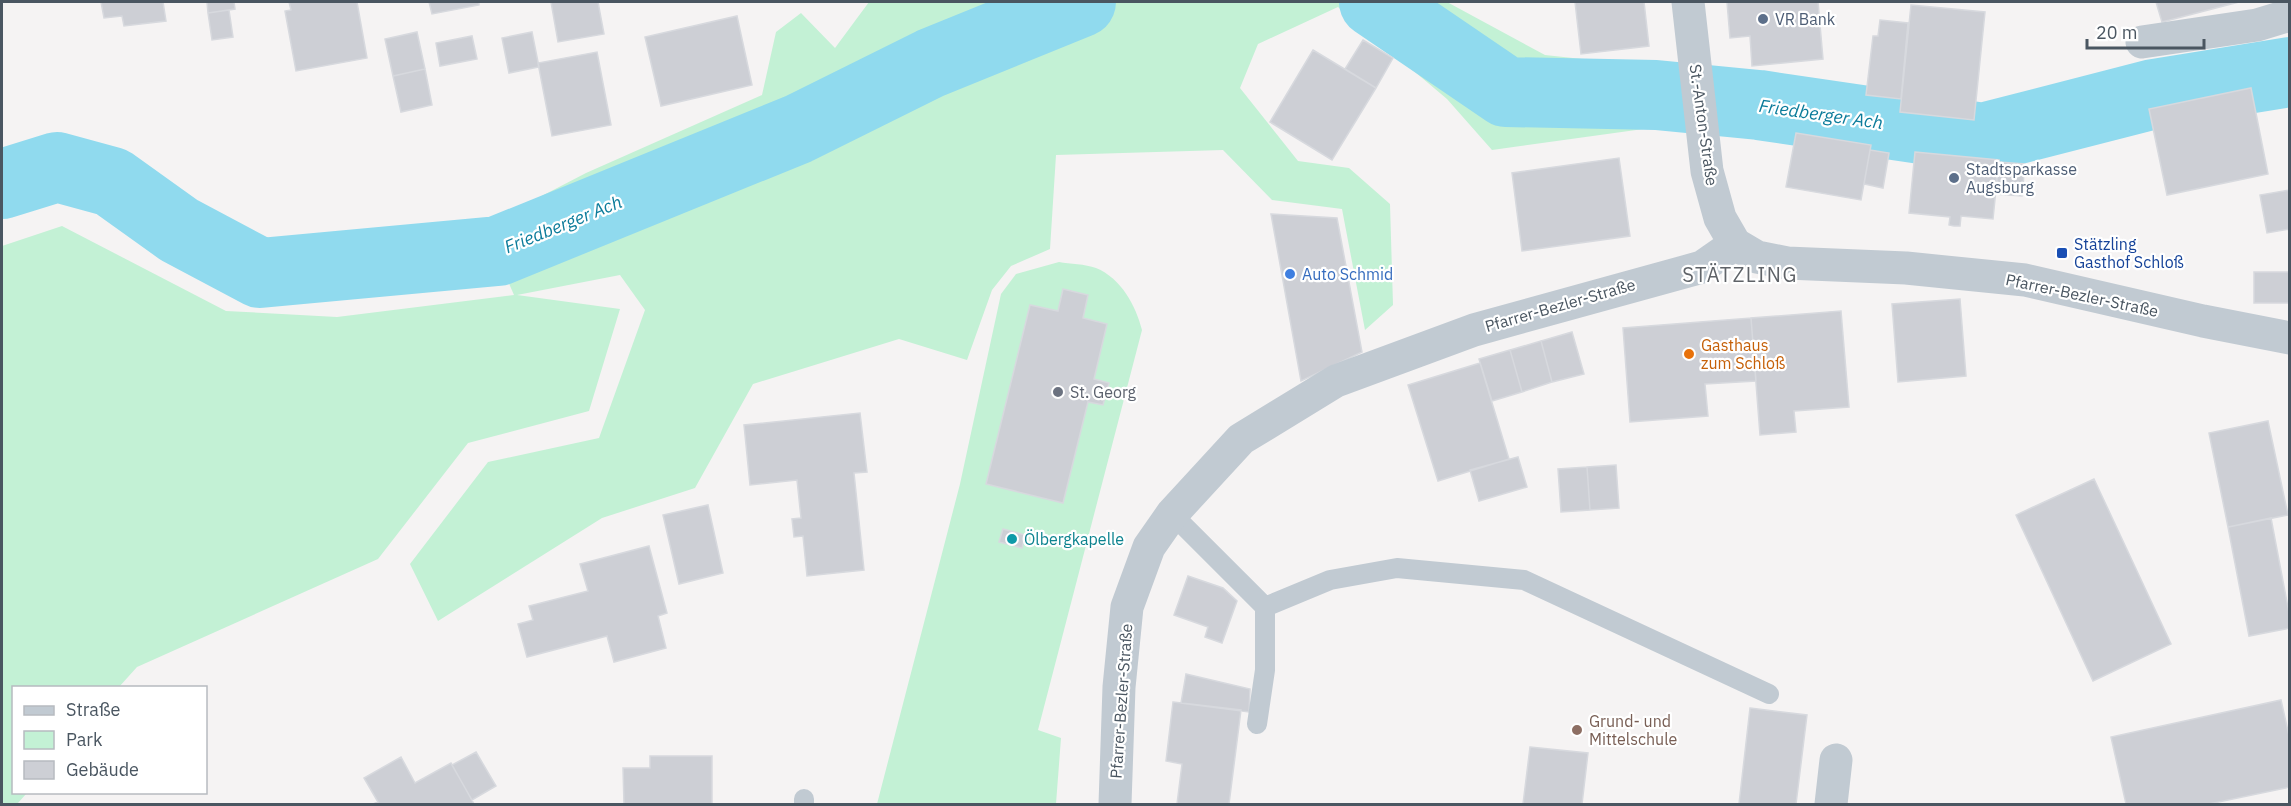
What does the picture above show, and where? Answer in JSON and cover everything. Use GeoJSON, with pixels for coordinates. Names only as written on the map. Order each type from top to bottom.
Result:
{"type":"FeatureCollection","features":[{"type":"Feature","properties":{"kind":"street","name":"St.-Anton-Straße"},"geometry":{"type":"LineString","coordinates":[[1688,2],[1707,171],[1720,218],[1735,244]]}},
{"type":"Feature","properties":{"kind":"street"},"geometry":{"type":"LineString","coordinates":[[2142,42],[2257,25],[2289,15]]}},
{"type":"Feature","properties":{"kind":"street","name":"Pfarrer-Bezler-Straße"},"geometry":{"type":"LineString","coordinates":[[1115,804],[1119,687],[1127,607],[1149,547],[1172,514],[1241,439],[1336,381],[1474,330],[1702,267],[1735,244],[1757,257],[1787,263],[1906,268],[2025,280],[2203,321],[2289,338]]}},
{"type":"Feature","properties":{"kind":"street"},"geometry":{"type":"LineString","coordinates":[[1831,804],[1836,760]]}},
{"type":"Feature","properties":{"kind":"lane"},"geometry":{"type":"LineString","coordinates":[[1172,514],[1264,607],[1264,670],[1257,724]]}},
{"type":"Feature","properties":{"kind":"lane"},"geometry":{"type":"LineString","coordinates":[[1264,607],[1330,580],[1397,568],[1524,580],[1769,694]]}},
{"type":"Feature","properties":{"kind":"green space"},"geometry":{"type":"Polygon","coordinates":[[[869,2],[1447,2],[1545,55],[1656,67],[1665,126],[1492,150],[1447,99],[1338,7],[1258,44],[1240,88],[1298,161],[1349,168],[1390,204],[1393,305],[1365,330],[1342,209],[1272,200],[1223,150],[1056,155],[1050,249],[1011,266],[992,290],[967,360],[899,339],[753,384],[695,488],[602,518],[438,621],[410,564],[488,462],[599,438],[645,310],[620,275],[517,295],[620,309],[589,411],[468,443],[378,559],[137,667],[120,686],[12,686],[12,794],[26,794],[17,804],[2,804],[2,246],[62,226],[226,311],[337,317],[514,295],[484,226],[586,173],[762,95],[776,32],[801,13],[835,48],[869,2]]]}},
{"type":"Feature","properties":{"kind":"green space"},"geometry":{"type":"Polygon","coordinates":[[[1059,262],[1096,268],[1113,279],[1131,302],[1142,330],[1038,730],[1061,738],[1056,804],[877,804],[960,484],[1001,294],[1016,274],[1059,262]]]}},
{"type":"Feature","properties":{"kind":"building"},"geometry":{"type":"Polygon","coordinates":[[[101,2],[163,2],[166,21],[124,26],[122,16],[104,18],[101,2]]]}},
{"type":"Feature","properties":{"kind":"building"},"geometry":{"type":"Polygon","coordinates":[[[207,2],[234,2],[235,9],[208,13],[207,2]]]}},
{"type":"Feature","properties":{"kind":"building"},"geometry":{"type":"Polygon","coordinates":[[[289,2],[357,2],[367,58],[296,71],[285,11],[291,10],[289,2]]]}},
{"type":"Feature","properties":{"kind":"building"},"geometry":{"type":"Polygon","coordinates":[[[429,2],[479,2],[479,5],[432,14],[429,2]]]}},
{"type":"Feature","properties":{"kind":"building"},"geometry":{"type":"Polygon","coordinates":[[[551,2],[598,2],[604,34],[558,42],[551,2]]]}},
{"type":"Feature","properties":{"kind":"building"},"geometry":{"type":"Polygon","coordinates":[[[1575,2],[1644,2],[1649,46],[1581,54],[1575,2]]]}},
{"type":"Feature","properties":{"kind":"building"},"geometry":{"type":"Polygon","coordinates":[[[1727,2],[1818,2],[1823,59],[1752,66],[1750,36],[1730,38],[1727,2]]]}},
{"type":"Feature","properties":{"kind":"building"},"geometry":{"type":"Polygon","coordinates":[[[2156,2],[2239,2],[2162,22],[2156,2]]]}},
{"type":"Feature","properties":{"kind":"building"},"geometry":{"type":"Polygon","coordinates":[[[1911,5],[1985,12],[1974,120],[1900,112],[1911,5]]]}},
{"type":"Feature","properties":{"kind":"building"},"geometry":{"type":"Polygon","coordinates":[[[229,10],[233,37],[212,40],[208,13],[229,10]]]}},
{"type":"Feature","properties":{"kind":"building"},"geometry":{"type":"Polygon","coordinates":[[[737,16],[752,85],[661,106],[645,37],[737,16]]]}},
{"type":"Feature","properties":{"kind":"building"},"geometry":{"type":"Polygon","coordinates":[[[1880,20],[1908,23],[1901,99],[1866,95],[1873,36],[1878,36],[1880,20]]]}},
{"type":"Feature","properties":{"kind":"building"},"geometry":{"type":"Polygon","coordinates":[[[417,32],[425,69],[393,76],[385,39],[417,32]]]}},
{"type":"Feature","properties":{"kind":"building"},"geometry":{"type":"Polygon","coordinates":[[[532,32],[539,67],[509,73],[502,38],[532,32]]]}},
{"type":"Feature","properties":{"kind":"building"},"geometry":{"type":"Polygon","coordinates":[[[472,36],[477,59],[440,66],[436,43],[472,36]]]}},
{"type":"Feature","properties":{"kind":"building"},"geometry":{"type":"Polygon","coordinates":[[[1363,40],[1393,58],[1376,88],[1345,69],[1363,40]]]}},
{"type":"Feature","properties":{"kind":"building"},"geometry":{"type":"Polygon","coordinates":[[[1313,50],[1376,88],[1332,160],[1270,122],[1313,50]]]}},
{"type":"Feature","properties":{"kind":"building"},"geometry":{"type":"Polygon","coordinates":[[[597,52],[611,125],[552,136],[538,63],[597,52]]]}},
{"type":"Feature","properties":{"kind":"building"},"geometry":{"type":"Polygon","coordinates":[[[425,69],[432,105],[401,112],[393,76],[425,69]]]}},
{"type":"Feature","properties":{"kind":"building"},"geometry":{"type":"Polygon","coordinates":[[[2251,88],[2268,174],[2167,195],[2149,109],[2251,88]]]}},
{"type":"Feature","properties":{"kind":"building"},"geometry":{"type":"Polygon","coordinates":[[[1796,133],[1871,145],[1861,200],[1786,187],[1796,133]]]}},
{"type":"Feature","properties":{"kind":"building"},"geometry":{"type":"Polygon","coordinates":[[[1870,150],[1889,153],[1883,188],[1864,184],[1870,150]]]}},
{"type":"Feature","properties":{"kind":"building","name":"Stadtsparkasse Augsburg"},"geometry":{"type":"Polygon","coordinates":[[[1915,152],[1999,160],[1993,219],[1961,216],[1960,226],[1954,226],[1949,225],[1950,217],[1909,213],[1915,152]]]}},
{"type":"Feature","properties":{"kind":"building"},"geometry":{"type":"Polygon","coordinates":[[[1619,158],[1630,236],[1522,251],[1512,173],[1619,158]]]}},
{"type":"Feature","properties":{"kind":"building"},"geometry":{"type":"Polygon","coordinates":[[[1998,162],[2025,164],[2022,196],[1995,194],[1998,162]]]}},
{"type":"Feature","properties":{"kind":"building"},"geometry":{"type":"Polygon","coordinates":[[[2290,190],[2290,229],[2267,233],[2260,195],[2290,190]]]}},
{"type":"Feature","properties":{"kind":"building"},"geometry":{"type":"Polygon","coordinates":[[[1271,214],[1337,218],[1362,352],[1301,381],[1271,214]]]}},
{"type":"Feature","properties":{"kind":"building"},"geometry":{"type":"Polygon","coordinates":[[[2254,272],[2290,272],[2290,303],[2254,303],[2254,272]]]}},
{"type":"Feature","properties":{"kind":"building","name":"St. Georg"},"geometry":{"type":"Polygon","coordinates":[[[1063,289],[1088,295],[1083,318],[1107,324],[1094,379],[1109,383],[1103,405],[1088,402],[1063,503],[986,484],[1030,305],[1058,311],[1063,289]]]}},
{"type":"Feature","properties":{"kind":"building"},"geometry":{"type":"Polygon","coordinates":[[[1960,299],[1966,376],[1898,382],[1892,304],[1960,299]]]}},
{"type":"Feature","properties":{"kind":"building"},"geometry":{"type":"Polygon","coordinates":[[[1841,311],[1849,407],[1794,411],[1796,432],[1760,435],[1751,318],[1841,311]]]}},
{"type":"Feature","properties":{"kind":"building","name":"Gasthaus zum Schloß"},"geometry":{"type":"Polygon","coordinates":[[[1751,318],[1756,381],[1705,384],[1708,416],[1630,422],[1623,328],[1751,318]]]}},
{"type":"Feature","properties":{"kind":"building"},"geometry":{"type":"Polygon","coordinates":[[[1572,332],[1584,374],[1552,382],[1541,341],[1572,332]]]}},
{"type":"Feature","properties":{"kind":"building"},"geometry":{"type":"Polygon","coordinates":[[[1541,341],[1552,382],[1522,392],[1510,350],[1541,341]]]}},
{"type":"Feature","properties":{"kind":"building"},"geometry":{"type":"Polygon","coordinates":[[[1510,350],[1522,392],[1492,401],[1479,359],[1510,350]]]}},
{"type":"Feature","properties":{"kind":"building"},"geometry":{"type":"Polygon","coordinates":[[[1480,363],[1509,459],[1438,481],[1408,385],[1480,363]]]}},
{"type":"Feature","properties":{"kind":"building"},"geometry":{"type":"Polygon","coordinates":[[[860,413],[867,472],[854,473],[864,570],[807,576],[803,536],[794,537],[792,519],[801,518],[797,480],[750,485],[744,425],[860,413]]]}},
{"type":"Feature","properties":{"kind":"building"},"geometry":{"type":"Polygon","coordinates":[[[2268,421],[2288,515],[2228,527],[2209,433],[2268,421]]]}},
{"type":"Feature","properties":{"kind":"building"},"geometry":{"type":"Polygon","coordinates":[[[1518,457],[1527,487],[1479,501],[1470,470],[1518,457]]]}},
{"type":"Feature","properties":{"kind":"building"},"geometry":{"type":"Polygon","coordinates":[[[1616,465],[1619,508],[1590,510],[1587,467],[1616,465]]]}},
{"type":"Feature","properties":{"kind":"building"},"geometry":{"type":"Polygon","coordinates":[[[1587,467],[1590,510],[1561,512],[1558,469],[1587,467]]]}},
{"type":"Feature","properties":{"kind":"building"},"geometry":{"type":"Polygon","coordinates":[[[2094,479],[2171,644],[2093,681],[2016,515],[2094,479]]]}},
{"type":"Feature","properties":{"kind":"building"},"geometry":{"type":"Polygon","coordinates":[[[708,505],[723,573],[679,584],[663,515],[708,505]]]}},
{"type":"Feature","properties":{"kind":"building"},"geometry":{"type":"Polygon","coordinates":[[[2271,518],[2290,628],[2249,636],[2228,527],[2271,518]]]}},
{"type":"Feature","properties":{"kind":"building","name":"Ölbergkapelle"},"geometry":{"type":"Polygon","coordinates":[[[1003,529],[1025,535],[1022,548],[999,542],[1003,529]]]}},
{"type":"Feature","properties":{"kind":"building"},"geometry":{"type":"Polygon","coordinates":[[[649,546],[667,613],[658,616],[666,648],[614,662],[607,636],[527,657],[518,624],[533,620],[529,606],[588,591],[580,564],[649,546]]]}},
{"type":"Feature","properties":{"kind":"building"},"geometry":{"type":"Polygon","coordinates":[[[1188,576],[1223,588],[1237,601],[1222,643],[1205,637],[1208,627],[1174,615],[1188,576]]]}},
{"type":"Feature","properties":{"kind":"building"},"geometry":{"type":"Polygon","coordinates":[[[1186,674],[1250,689],[1249,712],[1181,703],[1186,674]]]}},
{"type":"Feature","properties":{"kind":"building"},"geometry":{"type":"Polygon","coordinates":[[[2281,700],[2290,740],[2290,787],[2209,804],[2126,804],[2111,737],[2281,700]]]}},
{"type":"Feature","properties":{"kind":"building"},"geometry":{"type":"Polygon","coordinates":[[[1173,702],[1241,710],[1229,804],[1177,804],[1182,764],[1166,761],[1173,702]]]}},
{"type":"Feature","properties":{"kind":"building"},"geometry":{"type":"Polygon","coordinates":[[[1750,708],[1807,715],[1796,804],[1739,804],[1750,708]]]}},
{"type":"Feature","properties":{"kind":"building"},"geometry":{"type":"Polygon","coordinates":[[[1530,747],[1588,753],[1582,804],[1523,804],[1530,747]]]}},
{"type":"Feature","properties":{"kind":"building"},"geometry":{"type":"Polygon","coordinates":[[[476,752],[496,786],[472,800],[452,765],[476,752]]]}},
{"type":"Feature","properties":{"kind":"building"},"geometry":{"type":"Polygon","coordinates":[[[650,756],[712,756],[712,804],[624,804],[623,768],[650,768],[650,756]]]}},
{"type":"Feature","properties":{"kind":"building"},"geometry":{"type":"Polygon","coordinates":[[[401,757],[415,783],[451,763],[474,804],[373,804],[378,802],[364,778],[401,757]]]}},
{"type":"Feature","properties":{"kind":"waterway","name":"Friedberger Ach"},"geometry":{"type":"LineString","coordinates":[[2,184],[57,167],[112,182],[179,230],[260,273],[498,251],[798,129],[931,63],[1081,2]]}},
{"type":"Feature","properties":{"kind":"waterway","name":"Friedberger Ach"},"geometry":{"type":"LineString","coordinates":[[1374,2],[1506,92],[1656,95],[1759,105],[1983,138],[2154,94],[2290,72]]}},
{"type":"Feature","properties":{"kind":"place","name":"VR Bank"},"geometry":{"type":"Point","coordinates":[1763,19]}},
{"type":"Feature","properties":{"kind":"place","name":"Stadtsparkasse Augsburg"},"geometry":{"type":"Point","coordinates":[1954,178]}},
{"type":"Feature","properties":{"kind":"place","name":"Stätzling Gasthof Schloß"},"geometry":{"type":"Point","coordinates":[2062,253]}},
{"type":"Feature","properties":{"kind":"place","name":"Auto Schmid"},"geometry":{"type":"Point","coordinates":[1290,274]}},
{"type":"Feature","properties":{"kind":"place","name":"Gasthaus zum Schloß"},"geometry":{"type":"Point","coordinates":[1689,354]}},
{"type":"Feature","properties":{"kind":"place","name":"St. Georg"},"geometry":{"type":"Point","coordinates":[1058,392]}},
{"type":"Feature","properties":{"kind":"place","name":"Ölbergkapelle"},"geometry":{"type":"Point","coordinates":[1012,539]}},
{"type":"Feature","properties":{"kind":"place","name":"Grund- und Mittelschule"},"geometry":{"type":"Point","coordinates":[1577,730]}},
{"type":"Feature","properties":{"kind":"district","name":"STÄTZLING"},"geometry":{"type":"Point","coordinates":[1740,274]}}]}
